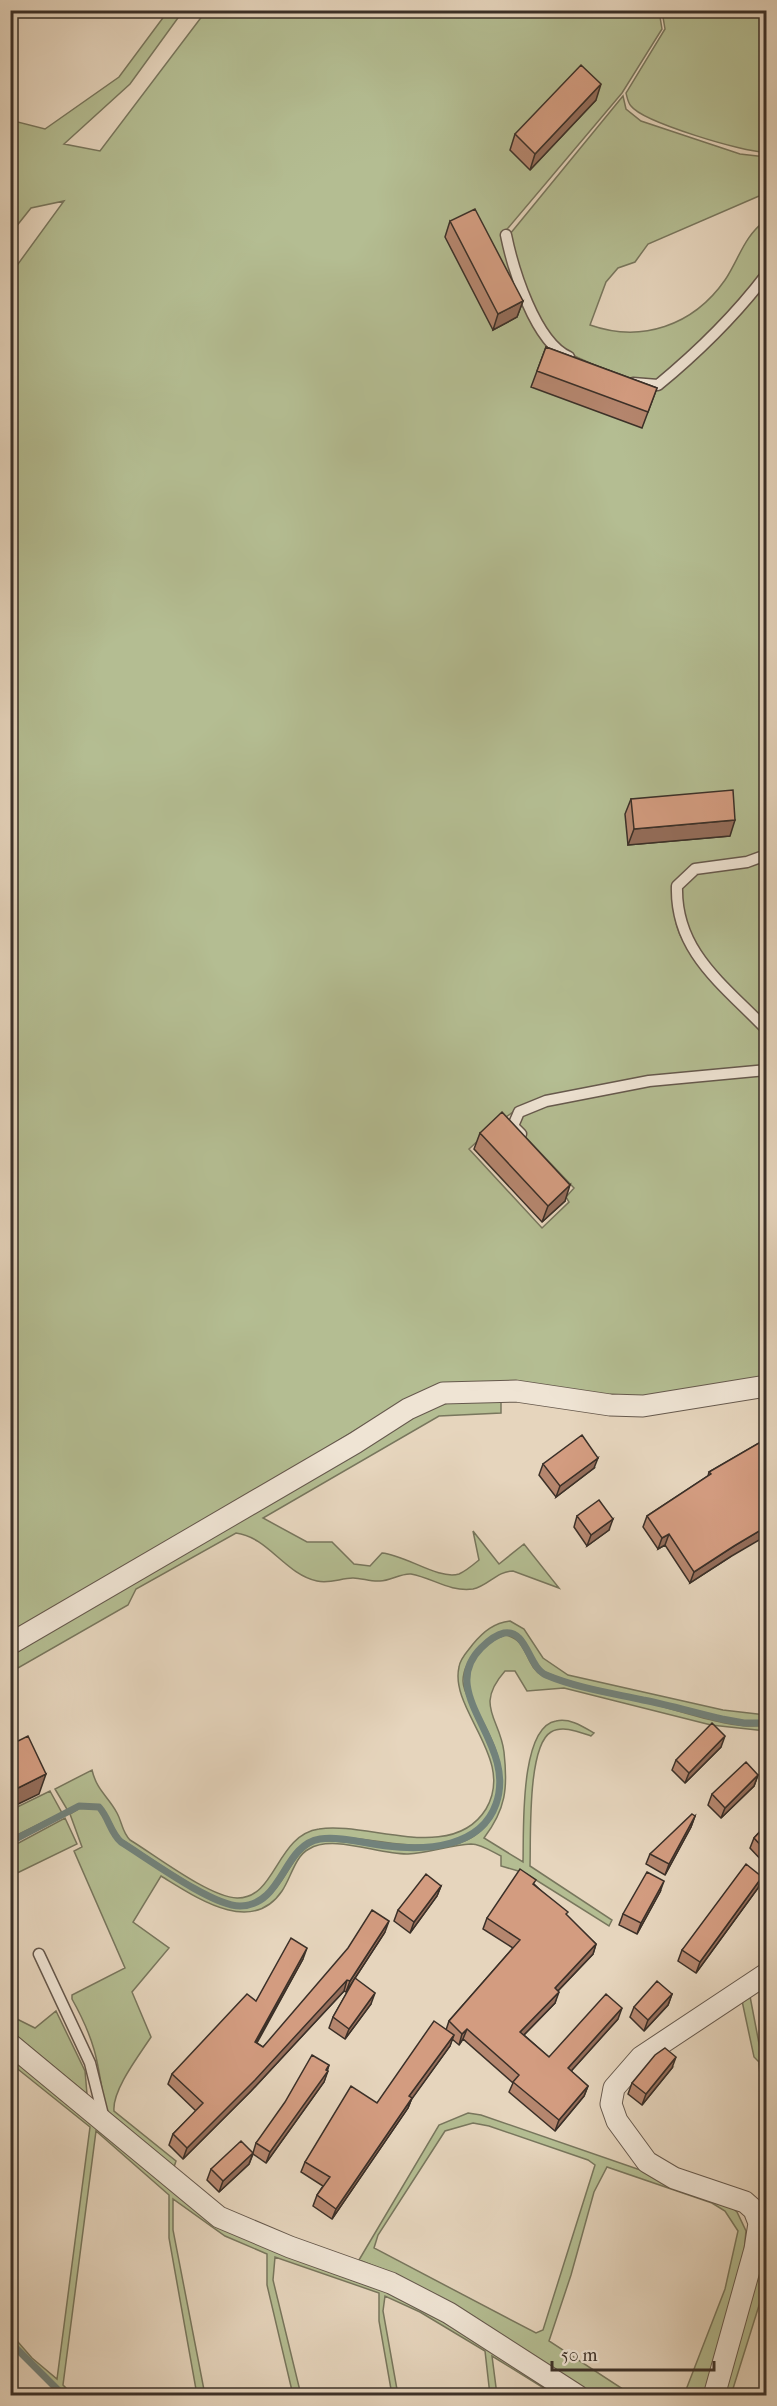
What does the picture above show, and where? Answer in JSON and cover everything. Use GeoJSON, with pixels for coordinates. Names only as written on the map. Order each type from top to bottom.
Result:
{"type":"FeatureCollection","features":[{"type":"Feature","properties":{"kind":"street"},"geometry":{"type":"LineString","coordinates":[[10,1644],[345,1449],[408,1409],[443,1393],[516,1391],[610,1405],[643,1406],[766,1386]]}},
{"type":"Feature","properties":{"kind":"street"},"geometry":{"type":"LineString","coordinates":[[714,2396],[755,2249],[759,2223],[754,2210],[745,2202],[674,2178],[647,2162],[617,2121],[611,2104],[614,2088],[641,2057],[766,1974]]}},
{"type":"Feature","properties":{"kind":"street"},"geometry":{"type":"LineString","coordinates":[[10,2044],[219,2217],[290,2247],[391,2283],[449,2313],[578,2396]]}},
{"type":"Feature","properties":{"kind":"lane"},"geometry":{"type":"LineString","coordinates":[[506,234],[511,261],[532,313],[557,352],[576,361]]}},
{"type":"Feature","properties":{"kind":"lane"},"geometry":{"type":"LineString","coordinates":[[625,382],[658,385],[693,356],[737,313],[766,275]]}},
{"type":"Feature","properties":{"kind":"lane"},"geometry":{"type":"LineString","coordinates":[[766,855],[747,862],[695,869],[677,886],[676,908],[683,932],[693,952],[766,1029]]}},
{"type":"Feature","properties":{"kind":"lane"},"geometry":{"type":"LineString","coordinates":[[533,1147],[513,1126],[519,1112],[546,1101],[649,1081],[766,1070]]}},
{"type":"Feature","properties":{"kind":"lane"},"geometry":{"type":"LineString","coordinates":[[39,1954],[90,2063],[105,2122]]}},
{"type":"Feature","properties":{"kind":"green space"},"geometry":{"type":"Polygon","coordinates":[[[168,11],[183,11],[130,84],[64,144],[100,151],[206,11],[659,11],[662,29],[622,93],[503,234],[508,262],[530,315],[554,354],[624,386],[659,388],[715,337],[766,281],[766,851],[746,859],[694,866],[674,884],[674,910],[680,935],[696,961],[766,1034],[766,1068],[649,1078],[546,1098],[516,1110],[496,1124],[469,1149],[542,1228],[569,1202],[566,1197],[574,1188],[515,1126],[521,1113],[546,1102],[649,1084],[766,1073],[766,1382],[648,1402],[598,1400],[515,1387],[448,1384],[382,1414],[11,1634],[10,275],[64,201],[31,208],[11,233],[11,124],[14,121],[45,129],[119,77],[168,11]]]}},
{"type":"Feature","properties":{"kind":"green space"},"geometry":{"type":"Polygon","coordinates":[[[662,11],[766,11],[766,152],[738,147],[673,128],[639,113],[630,105],[626,93],[665,29],[662,11]]]}},
{"type":"Feature","properties":{"kind":"green space"},"geometry":{"type":"Polygon","coordinates":[[[623,96],[626,109],[641,121],[740,154],[766,157],[766,193],[648,244],[635,262],[618,268],[606,282],[590,325],[628,332],[647,331],[665,326],[698,309],[712,296],[725,280],[747,240],[766,220],[766,270],[734,311],[657,382],[625,379],[559,349],[535,312],[514,260],[510,234],[623,96]]]}},
{"type":"Feature","properties":{"kind":"green space"},"geometry":{"type":"Polygon","coordinates":[[[766,858],[766,1024],[696,950],[686,931],[680,887],[697,872],[766,858]]]}},
{"type":"Feature","properties":{"kind":"green space"},"geometry":{"type":"Polygon","coordinates":[[[501,1398],[501,1413],[439,1416],[263,1518],[307,1542],[332,1542],[354,1564],[370,1566],[382,1553],[441,1574],[451,1575],[462,1573],[479,1560],[473,1531],[499,1564],[524,1544],[559,1588],[513,1571],[502,1573],[473,1589],[449,1587],[411,1574],[380,1581],[353,1578],[317,1581],[295,1571],[258,1541],[236,1533],[136,1589],[128,1605],[11,1672],[10,1650],[425,1410],[448,1403],[501,1398]]]}},
{"type":"Feature","properties":{"kind":"green space"},"geometry":{"type":"Polygon","coordinates":[[[510,1621],[524,1629],[543,1658],[568,1675],[723,1710],[766,1715],[766,1721],[745,1722],[722,1718],[558,1678],[540,1669],[518,1636],[512,1632],[501,1632],[489,1639],[474,1653],[463,1676],[465,1692],[487,1737],[496,1766],[497,1794],[493,1808],[485,1821],[470,1835],[451,1843],[407,1845],[340,1837],[321,1837],[308,1841],[298,1849],[266,1893],[255,1901],[241,1904],[215,1897],[199,1889],[122,1840],[100,1806],[79,1805],[68,1811],[55,1789],[92,1770],[97,1783],[117,1813],[125,1834],[130,1840],[197,1883],[225,1896],[237,1898],[250,1896],[260,1888],[294,1842],[305,1834],[319,1829],[339,1828],[408,1837],[452,1834],[471,1825],[486,1809],[493,1790],[493,1772],[488,1753],[463,1700],[459,1683],[459,1667],[477,1639],[494,1626],[510,1621]]]}},
{"type":"Feature","properties":{"kind":"green space"},"geometry":{"type":"Polygon","coordinates":[[[505,1635],[513,1638],[523,1647],[537,1672],[555,1681],[706,1719],[738,1725],[766,1725],[766,1731],[711,1725],[564,1688],[527,1691],[515,1671],[505,1671],[496,1683],[490,1703],[504,1752],[506,1777],[504,1798],[497,1817],[484,1838],[523,1862],[526,1783],[535,1741],[544,1728],[561,1720],[580,1725],[594,1733],[591,1736],[561,1729],[551,1732],[543,1741],[534,1773],[530,1866],[612,1920],[609,1926],[525,1873],[501,1866],[501,1856],[475,1844],[408,1854],[343,1844],[319,1845],[304,1852],[282,1891],[269,1904],[255,1911],[239,1912],[222,1908],[206,1902],[161,1876],[133,1922],[169,1948],[132,1992],[151,2037],[117,2093],[114,2111],[176,2161],[174,2167],[105,2109],[95,2052],[72,1999],[72,1995],[125,1968],[74,1851],[82,1847],[70,1814],[80,1808],[98,1808],[120,1843],[197,1892],[214,1901],[241,1908],[256,1904],[269,1895],[299,1855],[318,1841],[413,1849],[437,1848],[460,1843],[479,1833],[493,1815],[500,1794],[501,1772],[495,1748],[466,1682],[474,1659],[490,1642],[505,1635]]]}},
{"type":"Feature","properties":{"kind":"green space"},"geometry":{"type":"Polygon","coordinates":[[[50,1791],[62,1813],[11,1838],[11,1810],[50,1791]]]}},
{"type":"Feature","properties":{"kind":"green space"},"geometry":{"type":"Polygon","coordinates":[[[65,1818],[77,1844],[11,1876],[11,1847],[65,1818]]]}},
{"type":"Feature","properties":{"kind":"green space"},"geometry":{"type":"Polygon","coordinates":[[[749,1991],[761,2054],[765,2054],[766,2157],[759,2062],[754,2057],[741,1996],[749,1991]]]}},
{"type":"Feature","properties":{"kind":"green space"},"geometry":{"type":"Polygon","coordinates":[[[56,2011],[85,2071],[87,2094],[11,2031],[11,2016],[35,2028],[56,2011]]]}},
{"type":"Feature","properties":{"kind":"green space"},"geometry":{"type":"Polygon","coordinates":[[[11,2054],[184,2198],[396,2291],[566,2395],[555,2395],[492,2356],[497,2395],[490,2395],[485,2351],[420,2312],[385,2296],[383,2311],[398,2395],[392,2395],[379,2321],[379,2293],[275,2257],[273,2280],[301,2395],[293,2395],[267,2285],[267,2254],[225,2236],[173,2199],[173,2230],[205,2395],[197,2395],[169,2238],[169,2195],[96,2131],[63,2385],[73,2395],[66,2395],[11,2341],[11,2334],[32,2358],[57,2379],[90,2127],[14,2066],[11,2071],[11,2054]]]}},
{"type":"Feature","properties":{"kind":"green space"},"geometry":{"type":"Polygon","coordinates":[[[468,2113],[481,2115],[675,2182],[728,2204],[737,2212],[746,2231],[744,2252],[707,2395],[684,2395],[725,2289],[738,2231],[725,2211],[712,2203],[607,2167],[594,2192],[571,2275],[549,2341],[632,2395],[592,2395],[397,2275],[359,2260],[439,2125],[468,2113]],[[473,2123],[445,2131],[378,2235],[374,2248],[536,2333],[543,2330],[595,2165],[588,2160],[489,2126],[473,2123]]]}},
{"type":"Feature","properties":{"kind":"green space"},"geometry":{"type":"Polygon","coordinates":[[[766,2228],[766,2283],[731,2395],[719,2396],[766,2228]]]}},
{"type":"Feature","properties":{"kind":"building"},"geometry":{"type":"Polygon","coordinates":[[[581,65],[601,84],[535,154],[515,134],[581,65]]]}},
{"type":"Feature","properties":{"kind":"building"},"geometry":{"type":"Polygon","coordinates":[[[475,209],[523,301],[498,314],[450,221],[475,209]]]}},
{"type":"Feature","properties":{"kind":"building"},"geometry":{"type":"Polygon","coordinates":[[[546,347],[657,388],[648,412],[537,371],[546,347]]]}},
{"type":"Feature","properties":{"kind":"building"},"geometry":{"type":"Polygon","coordinates":[[[733,790],[735,820],[634,829],[631,799],[733,790]]]}},
{"type":"Feature","properties":{"kind":"building"},"geometry":{"type":"Polygon","coordinates":[[[502,1112],[570,1185],[548,1206],[480,1133],[502,1112]]]}},
{"type":"Feature","properties":{"kind":"building"},"geometry":{"type":"Polygon","coordinates":[[[582,1435],[598,1458],[560,1486],[543,1464],[582,1435]]]}},
{"type":"Feature","properties":{"kind":"building"},"geometry":{"type":"Polygon","coordinates":[[[766,1439],[766,1527],[694,1572],[669,1534],[662,1538],[647,1516],[711,1474],[709,1472],[766,1439]]]}},
{"type":"Feature","properties":{"kind":"building"},"geometry":{"type":"Polygon","coordinates":[[[599,1500],[613,1519],[591,1535],[577,1516],[599,1500]]]}},
{"type":"Feature","properties":{"kind":"building"},"geometry":{"type":"Polygon","coordinates":[[[712,1723],[725,1736],[689,1773],[676,1760],[712,1723]]]}},
{"type":"Feature","properties":{"kind":"building"},"geometry":{"type":"Polygon","coordinates":[[[28,1736],[46,1774],[10,1792],[10,1745],[28,1736]]]}},
{"type":"Feature","properties":{"kind":"building"},"geometry":{"type":"Polygon","coordinates":[[[746,1762],[758,1775],[725,1808],[712,1794],[746,1762]]]}},
{"type":"Feature","properties":{"kind":"building"},"geometry":{"type":"Polygon","coordinates":[[[692,1814],[695,1816],[669,1864],[650,1854],[692,1814]]]}},
{"type":"Feature","properties":{"kind":"building"},"geometry":{"type":"Polygon","coordinates":[[[766,1825],[766,1851],[754,1838],[766,1825]]]}},
{"type":"Feature","properties":{"kind":"building"},"geometry":{"type":"Polygon","coordinates":[[[746,1864],[762,1877],[700,1962],[682,1950],[746,1864]]]}},
{"type":"Feature","properties":{"kind":"building"},"geometry":{"type":"Polygon","coordinates":[[[520,1869],[536,1880],[533,1884],[568,1912],[566,1914],[596,1944],[555,1988],[559,1992],[520,2032],[549,2057],[606,1994],[622,2008],[568,2068],[588,2086],[559,2120],[513,2082],[519,2075],[467,2029],[462,2034],[449,2021],[520,1940],[487,1918],[520,1869]]]}},
{"type":"Feature","properties":{"kind":"building"},"geometry":{"type":"Polygon","coordinates":[[[647,1872],[664,1881],[641,1923],[623,1914],[647,1872]]]}},
{"type":"Feature","properties":{"kind":"building"},"geometry":{"type":"Polygon","coordinates":[[[426,1874],[441,1886],[414,1922],[398,1910],[426,1874]]]}},
{"type":"Feature","properties":{"kind":"building"},"geometry":{"type":"Polygon","coordinates":[[[372,1910],[389,1921],[350,1981],[347,1980],[255,2080],[187,2148],[173,2134],[203,2103],[172,2074],[247,1994],[256,2001],[291,1938],[307,1948],[255,2042],[263,2047],[348,1948],[372,1910]]]}},
{"type":"Feature","properties":{"kind":"building"},"geometry":{"type":"Polygon","coordinates":[[[355,1978],[375,1993],[349,2029],[333,2017],[355,1978]]]}},
{"type":"Feature","properties":{"kind":"building"},"geometry":{"type":"Polygon","coordinates":[[[657,1981],[672,1994],[648,2020],[634,2007],[657,1981]]]}},
{"type":"Feature","properties":{"kind":"building"},"geometry":{"type":"Polygon","coordinates":[[[434,2021],[454,2035],[409,2096],[412,2098],[336,2209],[317,2195],[330,2177],[305,2162],[351,2086],[377,2103],[434,2021]]]}},
{"type":"Feature","properties":{"kind":"building"},"geometry":{"type":"Polygon","coordinates":[[[665,2048],[676,2057],[646,2094],[632,2083],[655,2055],[665,2048]]]}},
{"type":"Feature","properties":{"kind":"building"},"geometry":{"type":"Polygon","coordinates":[[[312,2055],[329,2065],[326,2070],[328,2071],[270,2152],[256,2143],[285,2102],[312,2055]]]}},
{"type":"Feature","properties":{"kind":"building"},"geometry":{"type":"Polygon","coordinates":[[[241,2141],[253,2153],[223,2181],[211,2169],[241,2141]]]}},
{"type":"Feature","properties":{"kind":"waterway"},"geometry":{"type":"LineString","coordinates":[[10,1842],[79,1806],[99,1807],[121,1842],[197,1890],[228,1904],[240,1906],[255,1903],[266,1896],[298,1852],[307,1844],[320,1839],[419,1848],[451,1843],[465,1838],[489,1818],[496,1804],[500,1781],[489,1740],[471,1701],[467,1683],[469,1665],[483,1646],[494,1637],[504,1633],[512,1633],[518,1637],[540,1671],[558,1680],[722,1719],[744,1723],[766,1723]]}},
{"type":"Feature","properties":{"kind":"waterway"},"geometry":{"type":"LineString","coordinates":[[10,2342],[64,2396]]}}]}
